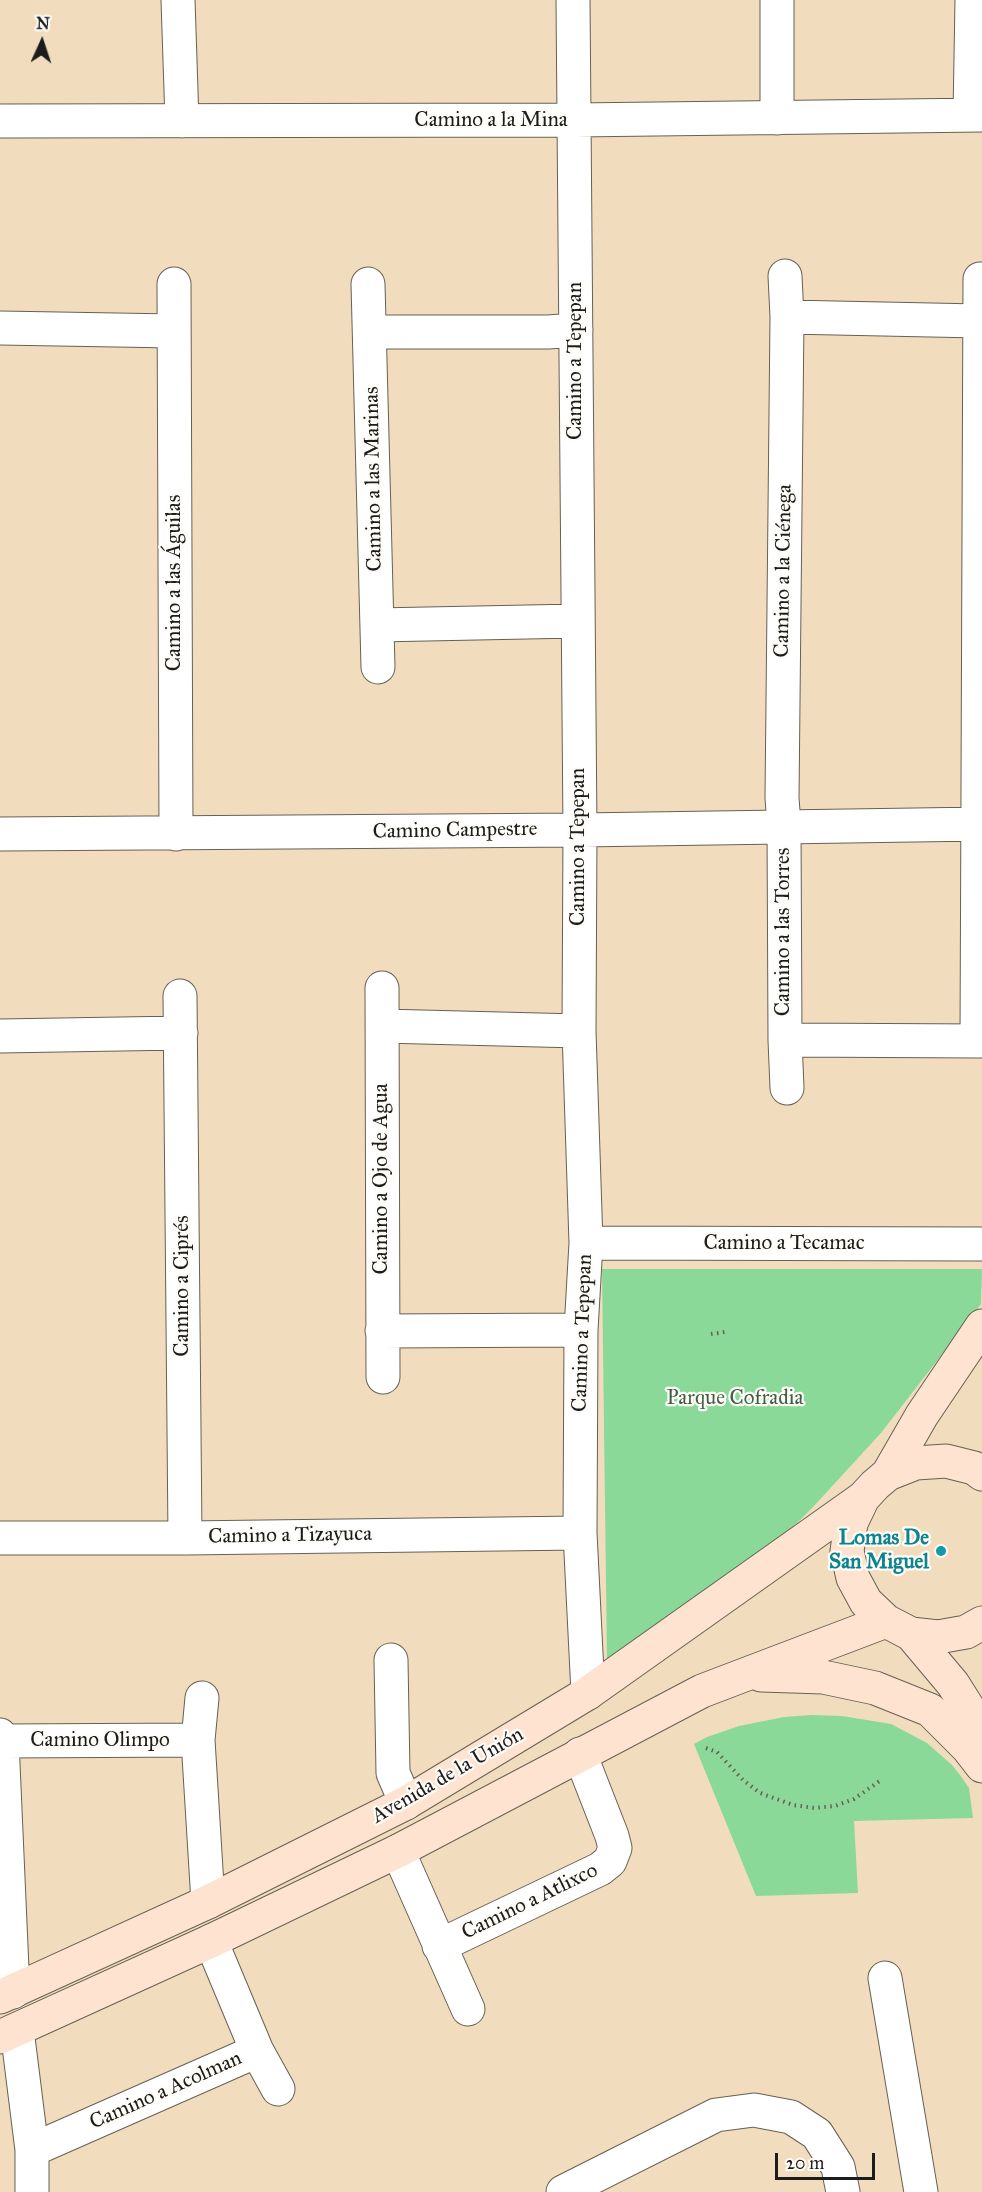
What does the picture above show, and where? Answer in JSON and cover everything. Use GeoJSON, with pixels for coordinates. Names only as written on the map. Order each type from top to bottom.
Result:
{"type":"FeatureCollection","features":[{"type":"Feature","properties":{"kind":"main road"},"geometry":{"type":"LineString","coordinates":[[888,1474],[922,1415],[982,1326]]}},
{"type":"Feature","properties":{"kind":"main road"},"geometry":{"type":"LineString","coordinates":[[982,1474],[974,1468],[946,1461],[916,1463],[888,1474],[863,1498],[851,1523],[847,1551],[853,1578],[866,1602],[898,1627],[953,1684],[982,1731]]}},
{"type":"Feature","properties":{"kind":"main road","name":"Avenida de la Unión"},"geometry":{"type":"LineString","coordinates":[[6,1994],[208,1902],[406,1803],[588,1693],[863,1498]]}},
{"type":"Feature","properties":{"kind":"main road"},"geometry":{"type":"LineString","coordinates":[[898,1627],[938,1637],[966,1632],[982,1623]]}},
{"type":"Feature","properties":{"kind":"main road","name":"Avenida de la Unión"},"geometry":{"type":"LineString","coordinates":[[8,2034],[211,1941],[398,1851],[702,1691],[744,1675],[898,1627]]}},
{"type":"Feature","properties":{"kind":"main road"},"geometry":{"type":"LineString","coordinates":[[744,1675],[823,1677],[875,1688],[930,1710],[968,1748],[982,1766]]}},
{"type":"Feature","properties":{"kind":"street"},"geometry":{"type":"LineString","coordinates":[[178,0],[182,121]]}},
{"type":"Feature","properties":{"kind":"street","name":"Camino a Tepepan"},"geometry":{"type":"LineString","coordinates":[[573,0],[580,830],[579,1031],[586,1243],[581,1330],[580,1533],[588,1693]]}},
{"type":"Feature","properties":{"kind":"street"},"geometry":{"type":"LineString","coordinates":[[777,0],[777,118]]}},
{"type":"Feature","properties":{"kind":"street"},"geometry":{"type":"LineString","coordinates":[[972,0],[976,115]]}},
{"type":"Feature","properties":{"kind":"street","name":"Camino a la Mina"},"geometry":{"type":"LineString","coordinates":[[0,121],[575,120],[976,115]]}},
{"type":"Feature","properties":{"kind":"street","name":"Camino a la Ciénega"},"geometry":{"type":"LineString","coordinates":[[784,825],[782,798],[787,317],[785,276]]}},
{"type":"Feature","properties":{"kind":"street"},"geometry":{"type":"LineString","coordinates":[[980,279],[980,824]]}},
{"type":"Feature","properties":{"kind":"street","name":"Camino a las Águilas"},"geometry":{"type":"LineString","coordinates":[[174,284],[176,834]]}},
{"type":"Feature","properties":{"kind":"street","name":"Camino a las Marinas"},"geometry":{"type":"LineString","coordinates":[[369,284],[378,667]]}},
{"type":"Feature","properties":{"kind":"street"},"geometry":{"type":"LineString","coordinates":[[787,317],[980,321]]}},
{"type":"Feature","properties":{"kind":"street"},"geometry":{"type":"LineString","coordinates":[[0,328],[174,332]]}},
{"type":"Feature","properties":{"kind":"street"},"geometry":{"type":"LineString","coordinates":[[371,332],[576,330]]}},
{"type":"Feature","properties":{"kind":"street"},"geometry":{"type":"LineString","coordinates":[[377,625],[578,621]]}},
{"type":"Feature","properties":{"kind":"street","name":"Camino Campestre"},"geometry":{"type":"LineString","coordinates":[[0,834],[580,830],[784,825],[980,824]]}},
{"type":"Feature","properties":{"kind":"street","name":"Camino a las Torres"},"geometry":{"type":"LineString","coordinates":[[785,1040],[980,1041],[980,824]]}},
{"type":"Feature","properties":{"kind":"street","name":"Camino a las Torres"},"geometry":{"type":"LineString","coordinates":[[784,825],[787,1088]]}},
{"type":"Feature","properties":{"kind":"street","name":"Camino a Ojo de Agua"},"geometry":{"type":"LineString","coordinates":[[382,988],[383,1377]]}},
{"type":"Feature","properties":{"kind":"street","name":"Camino a Ciprés"},"geometry":{"type":"LineString","coordinates":[[180,996],[185,1538]]}},
{"type":"Feature","properties":{"kind":"street"},"geometry":{"type":"LineString","coordinates":[[382,1026],[579,1031]]}},
{"type":"Feature","properties":{"kind":"street"},"geometry":{"type":"LineString","coordinates":[[0,1036],[181,1033]]}},
{"type":"Feature","properties":{"kind":"street","name":"Camino a Tecamac"},"geometry":{"type":"LineString","coordinates":[[586,1243],[982,1244]]}},
{"type":"Feature","properties":{"kind":"street"},"geometry":{"type":"LineString","coordinates":[[382,1331],[581,1330]]}},
{"type":"Feature","properties":{"kind":"street","name":"Camino a Tizayuca"},"geometry":{"type":"LineString","coordinates":[[0,1538],[580,1533]]}},
{"type":"Feature","properties":{"kind":"street"},"geometry":{"type":"LineString","coordinates":[[391,1660],[393,1773],[406,1803]]}},
{"type":"Feature","properties":{"kind":"street","name":"Camino Olimpo"},"geometry":{"type":"LineString","coordinates":[[202,1698],[198,1740],[208,1902]]}},
{"type":"Feature","properties":{"kind":"street","name":"Camino Olimpo"},"geometry":{"type":"LineString","coordinates":[[6,1994],[1,1738],[198,1740]]}},
{"type":"Feature","properties":{"kind":"street","name":"Camino a Atlixco"},"geometry":{"type":"LineString","coordinates":[[398,1851],[439,1946],[600,1869],[610,1861],[615,1848],[580,1754]]}},
{"type":"Feature","properties":{"kind":"street","name":"Camino a Acolman"},"geometry":{"type":"LineString","coordinates":[[32,2150],[257,2051],[211,1941]]}},
{"type":"Feature","properties":{"kind":"street"},"geometry":{"type":"LineString","coordinates":[[439,1946],[468,2009]]}},
{"type":"Feature","properties":{"kind":"street"},"geometry":{"type":"LineString","coordinates":[[885,1978],[921,2192]]}},
{"type":"Feature","properties":{"kind":"street"},"geometry":{"type":"LineString","coordinates":[[8,2034],[32,2150],[32,2192]]}},
{"type":"Feature","properties":{"kind":"street"},"geometry":{"type":"LineString","coordinates":[[257,2051],[278,2089]]}},
{"type":"Feature","properties":{"kind":"street"},"geometry":{"type":"LineString","coordinates":[[563,2192],[716,2115],[754,2110],[791,2117],[817,2134],[838,2167],[843,2192]]}},
{"type":"Feature","properties":{"kind":"path"},"geometry":{"type":"LineString","coordinates":[[711,1334],[725,1332]]}},
{"type":"Feature","properties":{"kind":"path"},"geometry":{"type":"LineString","coordinates":[[706,1748],[717,1752],[743,1780],[760,1793],[793,1805],[825,1808],[845,1803],[869,1790],[881,1780]]}},
{"type":"Feature","properties":{"kind":"green space","name":"Parque Cofradia"},"geometry":{"type":"Polygon","coordinates":[[[602,1269],[982,1269],[981,1304],[881,1433],[813,1507],[796,1524],[689,1609],[607,1661],[602,1269]]]}},
{"type":"Feature","properties":{"kind":"green space"},"geometry":{"type":"Polygon","coordinates":[[[842,1716],[891,1724],[927,1743],[952,1765],[969,1788],[973,1818],[854,1821],[858,1893],[756,1896],[694,1744],[739,1726],[784,1717],[842,1716]]]}},
{"type":"Feature","properties":{"kind":"place","name":"Lomas De San Miguel"},"geometry":{"type":"Point","coordinates":[941,1551]}}]}
